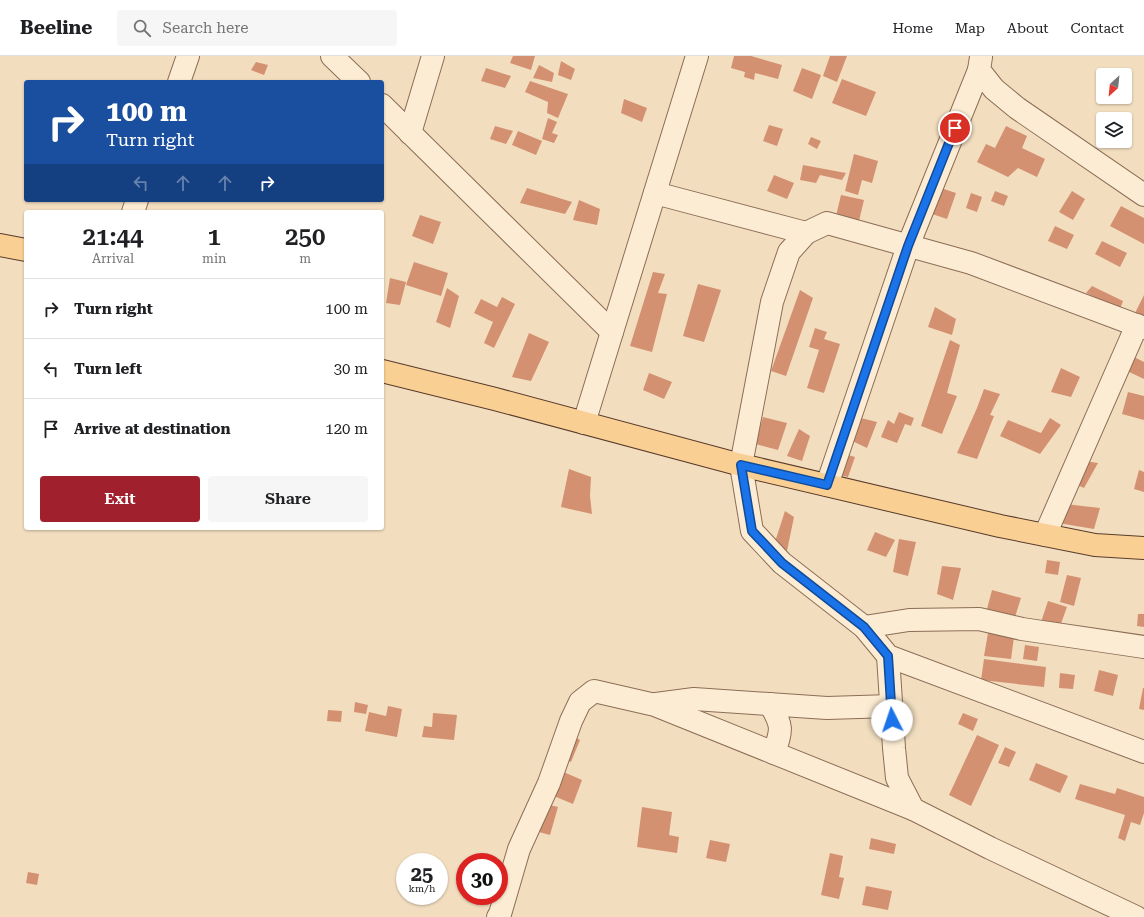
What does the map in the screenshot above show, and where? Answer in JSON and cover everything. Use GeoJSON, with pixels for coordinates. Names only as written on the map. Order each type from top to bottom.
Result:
{"type":"FeatureCollection","features":[{"type":"Feature","properties":{"kind":"main road"},"geometry":{"type":"LineString","coordinates":[[0,245],[24,250]]}},
{"type":"Feature","properties":{"kind":"main road"},"geometry":{"type":"LineString","coordinates":[[384,372],[741,465],[1000,526],[1095,544],[1144,548]]}},
{"type":"Feature","properties":{"kind":"street"},"geometry":{"type":"LineString","coordinates":[[180,80],[188,56]]}},
{"type":"Feature","properties":{"kind":"street"},"geometry":{"type":"LineString","coordinates":[[332,56],[357,80]]}},
{"type":"Feature","properties":{"kind":"street"},"geometry":{"type":"LineString","coordinates":[[410,133],[433,56]]}},
{"type":"Feature","properties":{"kind":"street"},"geometry":{"type":"LineString","coordinates":[[584,423],[697,56]]}},
{"type":"Feature","properties":{"kind":"street"},"geometry":{"type":"LineString","coordinates":[[980,63],[994,89],[1017,108],[1144,194]]}},
{"type":"Feature","properties":{"kind":"street"},"geometry":{"type":"LineString","coordinates":[[827,485],[908,246],[980,63]]}},
{"type":"Feature","properties":{"kind":"street"},"geometry":{"type":"LineString","coordinates":[[384,107],[612,332]]}},
{"type":"Feature","properties":{"kind":"street"},"geometry":{"type":"LineString","coordinates":[[655,193],[806,233]]}},
{"type":"Feature","properties":{"kind":"street"},"geometry":{"type":"LineString","coordinates":[[1045,535],[1141,326],[971,263],[826,223],[806,233],[789,252],[772,302],[741,465],[752,531],[782,563],[864,627],[888,656],[1144,752]]}},
{"type":"Feature","properties":{"kind":"street"},"geometry":{"type":"LineString","coordinates":[[864,627],[909,620],[979,619],[1022,629],[1144,646]]}},
{"type":"Feature","properties":{"kind":"street"},"geometry":{"type":"LineString","coordinates":[[888,656],[897,778],[913,809]]}},
{"type":"Feature","properties":{"kind":"street"},"geometry":{"type":"LineString","coordinates":[[498,917],[519,849],[549,783],[580,702],[594,691],[655,705],[913,809],[990,848],[1136,917]]}},
{"type":"Feature","properties":{"kind":"street"},"geometry":{"type":"LineString","coordinates":[[655,705],[694,699],[827,708],[891,706]]}},
{"type":"Feature","properties":{"kind":"street"},"geometry":{"type":"LineString","coordinates":[[770,704],[779,720],[780,735],[774,753]]}},
{"type":"Feature","properties":{"kind":"building"},"geometry":{"type":"Polygon","coordinates":[[[513,56],[535,56],[531,70],[510,63],[513,56]]]}},
{"type":"Feature","properties":{"kind":"building"},"geometry":{"type":"Polygon","coordinates":[[[734,56],[751,56],[782,65],[778,79],[755,73],[754,80],[744,77],[745,72],[731,68],[734,56]]]}},
{"type":"Feature","properties":{"kind":"building"},"geometry":{"type":"Polygon","coordinates":[[[830,56],[847,56],[837,82],[823,76],[830,56]]]}},
{"type":"Feature","properties":{"kind":"building"},"geometry":{"type":"Polygon","coordinates":[[[561,61],[575,69],[571,80],[558,75],[561,61]]]}},
{"type":"Feature","properties":{"kind":"building"},"geometry":{"type":"Polygon","coordinates":[[[256,62],[268,65],[264,75],[251,70],[256,62]]]}},
{"type":"Feature","properties":{"kind":"building"},"geometry":{"type":"Polygon","coordinates":[[[539,65],[554,73],[552,82],[533,78],[539,65]]]}},
{"type":"Feature","properties":{"kind":"building"},"geometry":{"type":"Polygon","coordinates":[[[486,68],[511,76],[505,88],[481,81],[486,68]]]}},
{"type":"Feature","properties":{"kind":"building"},"geometry":{"type":"Polygon","coordinates":[[[802,68],[821,75],[812,99],[793,91],[802,68]]]}},
{"type":"Feature","properties":{"kind":"building"},"geometry":{"type":"Polygon","coordinates":[[[842,79],[876,92],[866,116],[832,103],[842,79]]]}},
{"type":"Feature","properties":{"kind":"building"},"geometry":{"type":"Polygon","coordinates":[[[530,81],[568,94],[558,118],[547,113],[548,102],[525,92],[530,81]]]}},
{"type":"Feature","properties":{"kind":"building"},"geometry":{"type":"Polygon","coordinates":[[[624,99],[647,108],[642,122],[621,113],[624,99]]]}},
{"type":"Feature","properties":{"kind":"building"},"geometry":{"type":"Polygon","coordinates":[[[548,118],[557,122],[552,133],[558,135],[554,143],[542,139],[548,118]]]}},
{"type":"Feature","properties":{"kind":"building"},"geometry":{"type":"Polygon","coordinates":[[[769,125],[783,129],[777,146],[763,141],[769,125]]]}},
{"type":"Feature","properties":{"kind":"building"},"geometry":{"type":"Polygon","coordinates":[[[495,126],[513,131],[506,144],[490,139],[495,126]]]}},
{"type":"Feature","properties":{"kind":"building"},"geometry":{"type":"Polygon","coordinates":[[[1006,126],[1027,136],[1022,148],[1045,159],[1037,177],[1018,168],[1008,177],[977,162],[986,144],[995,148],[1006,126]]]}},
{"type":"Feature","properties":{"kind":"building"},"geometry":{"type":"Polygon","coordinates":[[[518,131],[542,141],[536,155],[512,145],[518,131]]]}},
{"type":"Feature","properties":{"kind":"building"},"geometry":{"type":"Polygon","coordinates":[[[811,137],[821,141],[817,149],[808,144],[811,137]]]}},
{"type":"Feature","properties":{"kind":"building"},"geometry":{"type":"Polygon","coordinates":[[[854,154],[878,161],[872,183],[862,180],[858,195],[845,191],[854,154]]]}},
{"type":"Feature","properties":{"kind":"building"},"geometry":{"type":"Polygon","coordinates":[[[803,165],[846,173],[842,180],[820,175],[816,183],[800,180],[803,165]]]}},
{"type":"Feature","properties":{"kind":"building"},"geometry":{"type":"Polygon","coordinates":[[[774,175],[794,183],[787,199],[767,191],[774,175]]]}},
{"type":"Feature","properties":{"kind":"building"},"geometry":{"type":"Polygon","coordinates":[[[527,188],[572,202],[565,214],[520,203],[527,188]]]}},
{"type":"Feature","properties":{"kind":"building"},"geometry":{"type":"Polygon","coordinates":[[[941,188],[956,193],[947,219],[932,214],[941,188]]]}},
{"type":"Feature","properties":{"kind":"building"},"geometry":{"type":"Polygon","coordinates":[[[995,191],[1008,196],[1004,206],[991,201],[995,191]]]}},
{"type":"Feature","properties":{"kind":"building"},"geometry":{"type":"Polygon","coordinates":[[[1072,191],[1085,199],[1073,220],[1059,212],[1072,191]]]}},
{"type":"Feature","properties":{"kind":"building"},"geometry":{"type":"Polygon","coordinates":[[[971,193],[982,197],[977,212],[966,208],[971,193]]]}},
{"type":"Feature","properties":{"kind":"building"},"geometry":{"type":"Polygon","coordinates":[[[841,195],[864,200],[858,225],[835,220],[841,195]]]}},
{"type":"Feature","properties":{"kind":"building"},"geometry":{"type":"Polygon","coordinates":[[[579,200],[600,209],[597,225],[573,220],[579,200]]]}},
{"type":"Feature","properties":{"kind":"building"},"geometry":{"type":"Polygon","coordinates":[[[1121,206],[1144,218],[1144,244],[1110,226],[1121,206]]]}},
{"type":"Feature","properties":{"kind":"building"},"geometry":{"type":"Polygon","coordinates":[[[420,215],[441,222],[433,244],[412,236],[420,215]]]}},
{"type":"Feature","properties":{"kind":"building"},"geometry":{"type":"Polygon","coordinates":[[[1055,226],[1074,235],[1067,249],[1048,241],[1055,226]]]}},
{"type":"Feature","properties":{"kind":"building"},"geometry":{"type":"Polygon","coordinates":[[[1102,241],[1127,253],[1120,267],[1095,254],[1102,241]]]}},
{"type":"Feature","properties":{"kind":"building"},"geometry":{"type":"Polygon","coordinates":[[[414,262],[448,273],[441,296],[406,285],[414,262]]]}},
{"type":"Feature","properties":{"kind":"building"},"geometry":{"type":"Polygon","coordinates":[[[653,272],[665,274],[658,293],[667,294],[652,352],[630,346],[653,272]]]}},
{"type":"Feature","properties":{"kind":"building"},"geometry":{"type":"Polygon","coordinates":[[[390,278],[406,282],[400,305],[386,303],[390,278]]]}},
{"type":"Feature","properties":{"kind":"building"},"geometry":{"type":"Polygon","coordinates":[[[698,284],[721,290],[704,342],[683,336],[698,284]]]}},
{"type":"Feature","properties":{"kind":"building"},"geometry":{"type":"Polygon","coordinates":[[[1092,286],[1123,301],[1120,309],[1086,293],[1092,286]]]}},
{"type":"Feature","properties":{"kind":"building"},"geometry":{"type":"Polygon","coordinates":[[[447,288],[459,296],[450,328],[436,322],[447,288]]]}},
{"type":"Feature","properties":{"kind":"building"},"geometry":{"type":"Polygon","coordinates":[[[800,290],[813,298],[786,376],[771,371],[800,290]]]}},
{"type":"Feature","properties":{"kind":"building"},"geometry":{"type":"Polygon","coordinates":[[[1144,295],[1144,322],[1133,317],[1144,295]]]}},
{"type":"Feature","properties":{"kind":"building"},"geometry":{"type":"Polygon","coordinates":[[[502,297],[515,304],[494,348],[484,343],[493,322],[474,313],[481,299],[497,307],[502,297]]]}},
{"type":"Feature","properties":{"kind":"building"},"geometry":{"type":"Polygon","coordinates":[[[935,307],[956,319],[952,335],[928,327],[935,307]]]}},
{"type":"Feature","properties":{"kind":"building"},"geometry":{"type":"Polygon","coordinates":[[[815,328],[827,332],[824,339],[840,344],[824,393],[807,388],[819,350],[809,347],[815,328]]]}},
{"type":"Feature","properties":{"kind":"building"},"geometry":{"type":"Polygon","coordinates":[[[529,333],[549,342],[531,381],[512,377],[529,333]]]}},
{"type":"Feature","properties":{"kind":"building"},"geometry":{"type":"Polygon","coordinates":[[[950,340],[960,345],[947,393],[957,396],[942,434],[921,426],[950,340]]]}},
{"type":"Feature","properties":{"kind":"building"},"geometry":{"type":"Polygon","coordinates":[[[1132,356],[1144,362],[1144,379],[1125,370],[1132,356]]]}},
{"type":"Feature","properties":{"kind":"building"},"geometry":{"type":"Polygon","coordinates":[[[1061,368],[1080,377],[1071,397],[1051,392],[1061,368]]]}},
{"type":"Feature","properties":{"kind":"building"},"geometry":{"type":"Polygon","coordinates":[[[649,373],[672,382],[664,399],[643,390],[649,373]]]}},
{"type":"Feature","properties":{"kind":"building"},"geometry":{"type":"Polygon","coordinates":[[[984,389],[1000,394],[990,415],[994,416],[977,459],[957,453],[984,389]]]}},
{"type":"Feature","properties":{"kind":"building"},"geometry":{"type":"Polygon","coordinates":[[[1128,392],[1144,396],[1144,420],[1122,414],[1128,392]]]}},
{"type":"Feature","properties":{"kind":"building"},"geometry":{"type":"Polygon","coordinates":[[[899,412],[914,418],[911,426],[905,424],[897,443],[881,437],[888,420],[894,424],[899,412]]]}},
{"type":"Feature","properties":{"kind":"building"},"geometry":{"type":"Polygon","coordinates":[[[763,417],[787,423],[778,450],[755,444],[763,417]]]}},
{"type":"Feature","properties":{"kind":"building"},"geometry":{"type":"Polygon","coordinates":[[[861,418],[877,422],[867,448],[850,440],[861,418]]]}},
{"type":"Feature","properties":{"kind":"building"},"geometry":{"type":"Polygon","coordinates":[[[1050,418],[1061,425],[1040,454],[1000,436],[1008,420],[1041,433],[1050,418]]]}},
{"type":"Feature","properties":{"kind":"building"},"geometry":{"type":"Polygon","coordinates":[[[799,429],[810,436],[802,461],[787,456],[799,429]]]}},
{"type":"Feature","properties":{"kind":"building"},"geometry":{"type":"Polygon","coordinates":[[[845,454],[855,457],[848,477],[838,475],[845,454]]]}},
{"type":"Feature","properties":{"kind":"building"},"geometry":{"type":"Polygon","coordinates":[[[1084,461],[1098,463],[1084,488],[1073,483],[1084,461]]]}},
{"type":"Feature","properties":{"kind":"building"},"geometry":{"type":"Polygon","coordinates":[[[569,469],[591,477],[590,496],[592,514],[561,507],[569,469]]]}},
{"type":"Feature","properties":{"kind":"building"},"geometry":{"type":"Polygon","coordinates":[[[1139,470],[1144,472],[1144,492],[1134,489],[1139,470]]]}},
{"type":"Feature","properties":{"kind":"building"},"geometry":{"type":"Polygon","coordinates":[[[1065,504],[1100,508],[1094,529],[1058,523],[1065,504]]]}},
{"type":"Feature","properties":{"kind":"building"},"geometry":{"type":"Polygon","coordinates":[[[785,511],[794,517],[787,551],[774,545],[785,511]]]}},
{"type":"Feature","properties":{"kind":"building"},"geometry":{"type":"Polygon","coordinates":[[[875,532],[895,540],[886,557],[867,550],[875,532]]]}},
{"type":"Feature","properties":{"kind":"building"},"geometry":{"type":"Polygon","coordinates":[[[899,539],[916,542],[908,576],[893,572],[899,539]]]}},
{"type":"Feature","properties":{"kind":"building"},"geometry":{"type":"Polygon","coordinates":[[[1047,560],[1060,562],[1058,575],[1045,573],[1047,560]]]}},
{"type":"Feature","properties":{"kind":"building"},"geometry":{"type":"Polygon","coordinates":[[[942,566],[961,568],[953,600],[937,594],[942,566]]]}},
{"type":"Feature","properties":{"kind":"building"},"geometry":{"type":"Polygon","coordinates":[[[1067,575],[1081,578],[1074,606],[1060,602],[1067,575]]]}},
{"type":"Feature","properties":{"kind":"building"},"geometry":{"type":"Polygon","coordinates":[[[992,590],[1021,598],[1015,617],[987,609],[992,590]]]}},
{"type":"Feature","properties":{"kind":"building"},"geometry":{"type":"Polygon","coordinates":[[[1048,601],[1067,607],[1059,629],[1041,622],[1048,601]]]}},
{"type":"Feature","properties":{"kind":"building"},"geometry":{"type":"Polygon","coordinates":[[[1138,614],[1144,614],[1144,627],[1137,626],[1138,614]]]}},
{"type":"Feature","properties":{"kind":"building"},"geometry":{"type":"Polygon","coordinates":[[[988,633],[1014,637],[1011,659],[984,656],[988,633]]]}},
{"type":"Feature","properties":{"kind":"building"},"geometry":{"type":"Polygon","coordinates":[[[1025,645],[1039,647],[1037,661],[1023,659],[1025,645]]]}},
{"type":"Feature","properties":{"kind":"building"},"geometry":{"type":"Polygon","coordinates":[[[984,659],[1046,667],[1044,687],[981,680],[984,659]]]}},
{"type":"Feature","properties":{"kind":"building"},"geometry":{"type":"Polygon","coordinates":[[[1099,670],[1118,675],[1113,696],[1094,691],[1099,670]]]}},
{"type":"Feature","properties":{"kind":"building"},"geometry":{"type":"Polygon","coordinates":[[[1060,673],[1075,675],[1073,689],[1059,688],[1060,673]]]}},
{"type":"Feature","properties":{"kind":"building"},"geometry":{"type":"Polygon","coordinates":[[[1144,688],[1144,710],[1139,709],[1144,688]]]}},
{"type":"Feature","properties":{"kind":"building"},"geometry":{"type":"Polygon","coordinates":[[[355,702],[368,705],[366,714],[354,712],[355,702]]]}},
{"type":"Feature","properties":{"kind":"building"},"geometry":{"type":"Polygon","coordinates":[[[388,706],[402,709],[397,737],[365,731],[369,712],[386,716],[388,706]]]}},
{"type":"Feature","properties":{"kind":"building"},"geometry":{"type":"Polygon","coordinates":[[[328,710],[342,711],[341,722],[327,721],[328,710]]]}},
{"type":"Feature","properties":{"kind":"building"},"geometry":{"type":"Polygon","coordinates":[[[433,713],[457,715],[454,740],[422,737],[424,726],[432,727],[433,713]]]}},
{"type":"Feature","properties":{"kind":"building"},"geometry":{"type":"Polygon","coordinates":[[[963,713],[978,719],[973,731],[958,724],[963,713]]]}},
{"type":"Feature","properties":{"kind":"building"},"geometry":{"type":"Polygon","coordinates":[[[567,732],[580,740],[571,762],[559,756],[567,732]]]}},
{"type":"Feature","properties":{"kind":"building"},"geometry":{"type":"Polygon","coordinates":[[[977,735],[999,745],[971,806],[949,795],[977,735]]]}},
{"type":"Feature","properties":{"kind":"building"},"geometry":{"type":"Polygon","coordinates":[[[1005,747],[1016,752],[1009,767],[998,763],[1005,747]]]}},
{"type":"Feature","properties":{"kind":"building"},"geometry":{"type":"Polygon","coordinates":[[[1036,763],[1068,776],[1060,793],[1029,780],[1036,763]]]}},
{"type":"Feature","properties":{"kind":"building"},"geometry":{"type":"Polygon","coordinates":[[[559,770],[582,780],[573,804],[549,794],[559,770]]]}},
{"type":"Feature","properties":{"kind":"building"},"geometry":{"type":"Polygon","coordinates":[[[1080,784],[1115,794],[1117,788],[1144,797],[1144,813],[1140,825],[1131,822],[1125,841],[1118,838],[1125,815],[1075,799],[1080,784]]]}},
{"type":"Feature","properties":{"kind":"building"},"geometry":{"type":"Polygon","coordinates":[[[546,804],[558,807],[550,835],[539,832],[546,804]]]}},
{"type":"Feature","properties":{"kind":"building"},"geometry":{"type":"Polygon","coordinates":[[[642,807],[672,812],[669,835],[679,837],[677,853],[637,847],[642,807]]]}},
{"type":"Feature","properties":{"kind":"building"},"geometry":{"type":"Polygon","coordinates":[[[871,838],[896,844],[894,854],[869,849],[871,838]]]}},
{"type":"Feature","properties":{"kind":"building"},"geometry":{"type":"Polygon","coordinates":[[[710,840],[730,844],[726,862],[706,858],[710,840]]]}},
{"type":"Feature","properties":{"kind":"building"},"geometry":{"type":"Polygon","coordinates":[[[830,853],[843,856],[839,877],[844,878],[839,899],[821,895],[830,853]]]}},
{"type":"Feature","properties":{"kind":"building"},"geometry":{"type":"Polygon","coordinates":[[[28,872],[39,874],[37,885],[26,883],[28,872]]]}},
{"type":"Feature","properties":{"kind":"building"},"geometry":{"type":"Polygon","coordinates":[[[866,886],[892,891],[888,910],[862,905],[866,886]]]}},
{"type":"Feature","properties":{"kind":"route"},"geometry":{"type":"LineString","coordinates":[[892,720],[888,656],[864,627],[782,563],[752,531],[741,465],[827,485],[908,246],[955,128]]}}]}
